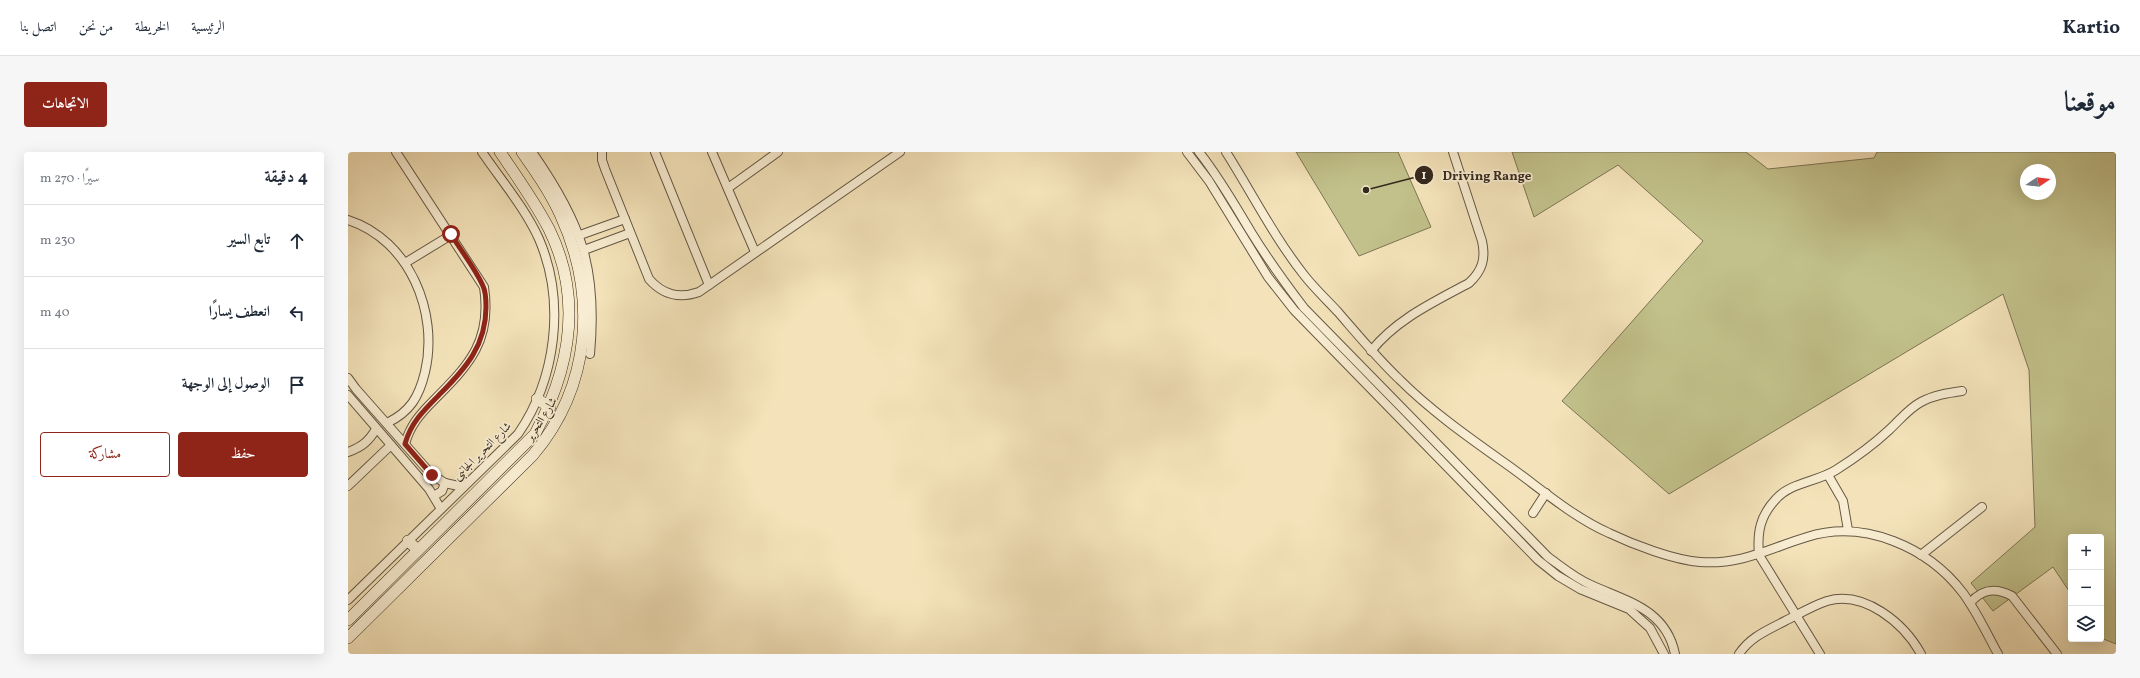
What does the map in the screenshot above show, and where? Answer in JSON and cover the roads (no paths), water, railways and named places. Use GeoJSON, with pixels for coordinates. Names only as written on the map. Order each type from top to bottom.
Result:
{"type":"FeatureCollection","features":[{"type":"Feature","properties":{"kind":"street"},"geometry":{"type":"LineString","coordinates":[[396,152],[451,234],[484,287],[486,316],[479,344],[473,357],[464,369],[415,419],[405,444]]}},
{"type":"Feature","properties":{"kind":"street","name":"شارع التحرير الجانبى"},"geometry":{"type":"LineString","coordinates":[[348,600],[518,434],[530,417],[546,374],[552,350],[554,297],[550,273],[542,246],[518,204],[482,152]]}},
{"type":"Feature","properties":{"kind":"street","name":"شارع التحرير"},"geometry":{"type":"LineString","coordinates":[[348,620],[525,446],[535,434],[550,407],[565,358],[569,311],[568,292],[558,253],[549,230],[500,152]]}},
{"type":"Feature","properties":{"kind":"street","name":"شارع التحرير"},"geometry":{"type":"LineString","coordinates":[[348,638],[544,442],[562,412],[576,380],[582,346],[582,311],[579,271],[554,192],[522,152]]}},
{"type":"Feature","properties":{"kind":"street"},"geometry":{"type":"LineString","coordinates":[[532,152],[580,235],[593,298],[590,354]]}},
{"type":"Feature","properties":{"kind":"street"},"geometry":{"type":"LineString","coordinates":[[538,161],[540,152]]}},
{"type":"Feature","properties":{"kind":"street"},"geometry":{"type":"LineString","coordinates":[[602,152],[602,160],[649,279],[656,287],[666,293],[677,296],[699,292],[900,152]]}},
{"type":"Feature","properties":{"kind":"street"},"geometry":{"type":"LineString","coordinates":[[655,152],[709,285]]}},
{"type":"Feature","properties":{"kind":"street"},"geometry":{"type":"LineString","coordinates":[[713,152],[755,252]]}},
{"type":"Feature","properties":{"kind":"street"},"geometry":{"type":"LineString","coordinates":[[728,188],[778,152]]}},
{"type":"Feature","properties":{"kind":"street"},"geometry":{"type":"LineString","coordinates":[[1187,152],[1213,187],[1268,277],[1294,310],[1374,395],[1538,560],[1558,576],[1580,589],[1629,609],[1650,628],[1664,654]]}},
{"type":"Feature","properties":{"kind":"street"},"geometry":{"type":"LineString","coordinates":[[1199,152],[1228,192],[1276,271],[1304,308],[1548,557],[1568,573],[1591,585],[1631,601],[1646,610],[1668,635],[1675,654]]}},
{"type":"Feature","properties":{"kind":"street"},"geometry":{"type":"LineString","coordinates":[[1226,152],[1250,188],[1275,233],[1305,276],[1371,351],[1428,406],[1577,515],[1608,533],[1649,549],[1698,562],[1735,560],[1759,555],[1806,537],[1827,532],[1848,530],[1874,535],[1903,545],[1921,555],[1955,584],[1970,603],[1998,654]]}},
{"type":"Feature","properties":{"kind":"street"},"geometry":{"type":"LineString","coordinates":[[1371,351],[1394,327],[1407,317],[1469,284],[1477,276],[1482,266],[1484,256],[1482,241],[1453,152]]}},
{"type":"Feature","properties":{"kind":"street"},"geometry":{"type":"LineString","coordinates":[[518,204],[529,197]]}},
{"type":"Feature","properties":{"kind":"street"},"geometry":{"type":"LineString","coordinates":[[580,235],[625,219]]}},
{"type":"Feature","properties":{"kind":"street"},"geometry":{"type":"LineString","coordinates":[[348,220],[373,232],[390,246],[405,263],[423,300],[428,328],[428,362],[423,382],[415,402],[398,418],[386,423]]}},
{"type":"Feature","properties":{"kind":"street"},"geometry":{"type":"LineString","coordinates":[[584,250],[630,233]]}},
{"type":"Feature","properties":{"kind":"street"},"geometry":{"type":"LineString","coordinates":[[405,263],[451,234]]}},
{"type":"Feature","properties":{"kind":"street"},"geometry":{"type":"LineString","coordinates":[[569,311],[582,311]]}},
{"type":"Feature","properties":{"kind":"street"},"geometry":{"type":"LineString","coordinates":[[348,378],[432,475],[445,483],[463,487]]}},
{"type":"Feature","properties":{"kind":"street"},"geometry":{"type":"LineString","coordinates":[[1374,395],[1381,388]]}},
{"type":"Feature","properties":{"kind":"street"},"geometry":{"type":"LineString","coordinates":[[1820,654],[1795,616],[1759,555],[1758,539],[1760,523],[1767,509],[1777,497],[1790,488],[1828,474],[1871,446],[1904,413],[1922,401],[1941,394],[1962,391]]}},
{"type":"Feature","properties":{"kind":"street"},"geometry":{"type":"LineString","coordinates":[[348,395],[434,496],[441,509]]}},
{"type":"Feature","properties":{"kind":"street"},"geometry":{"type":"LineString","coordinates":[[537,399],[550,407]]}},
{"type":"Feature","properties":{"kind":"street"},"geometry":{"type":"LineString","coordinates":[[415,402],[424,410]]}},
{"type":"Feature","properties":{"kind":"street"},"geometry":{"type":"LineString","coordinates":[[348,452],[364,443],[376,428]]}},
{"type":"Feature","properties":{"kind":"street"},"geometry":{"type":"LineString","coordinates":[[348,486],[391,445]]}},
{"type":"Feature","properties":{"kind":"street"},"geometry":{"type":"LineString","coordinates":[[1828,474],[1843,501],[1848,530]]}},
{"type":"Feature","properties":{"kind":"street"},"geometry":{"type":"LineString","coordinates":[[434,496],[442,491],[445,483]]}},
{"type":"Feature","properties":{"kind":"street"},"geometry":{"type":"LineString","coordinates":[[1533,512],[1546,493]]}},
{"type":"Feature","properties":{"kind":"street"},"geometry":{"type":"LineString","coordinates":[[1921,555],[1982,507]]}},
{"type":"Feature","properties":{"kind":"street"},"geometry":{"type":"LineString","coordinates":[[408,541],[418,550]]}},
{"type":"Feature","properties":{"kind":"street"},"geometry":{"type":"LineString","coordinates":[[1970,603],[1976,596],[1984,591],[1999,590],[2012,596],[2057,654]]}},
{"type":"Feature","properties":{"kind":"street"},"geometry":{"type":"LineString","coordinates":[[1739,654],[1754,638],[1827,601],[1841,599],[1855,601],[1883,613],[1908,635],[1921,654]]}},
{"type":"Feature","properties":{"kind":"place","name":"Driving Range"},"geometry":{"type":"Point","coordinates":[1366,190]}}]}
